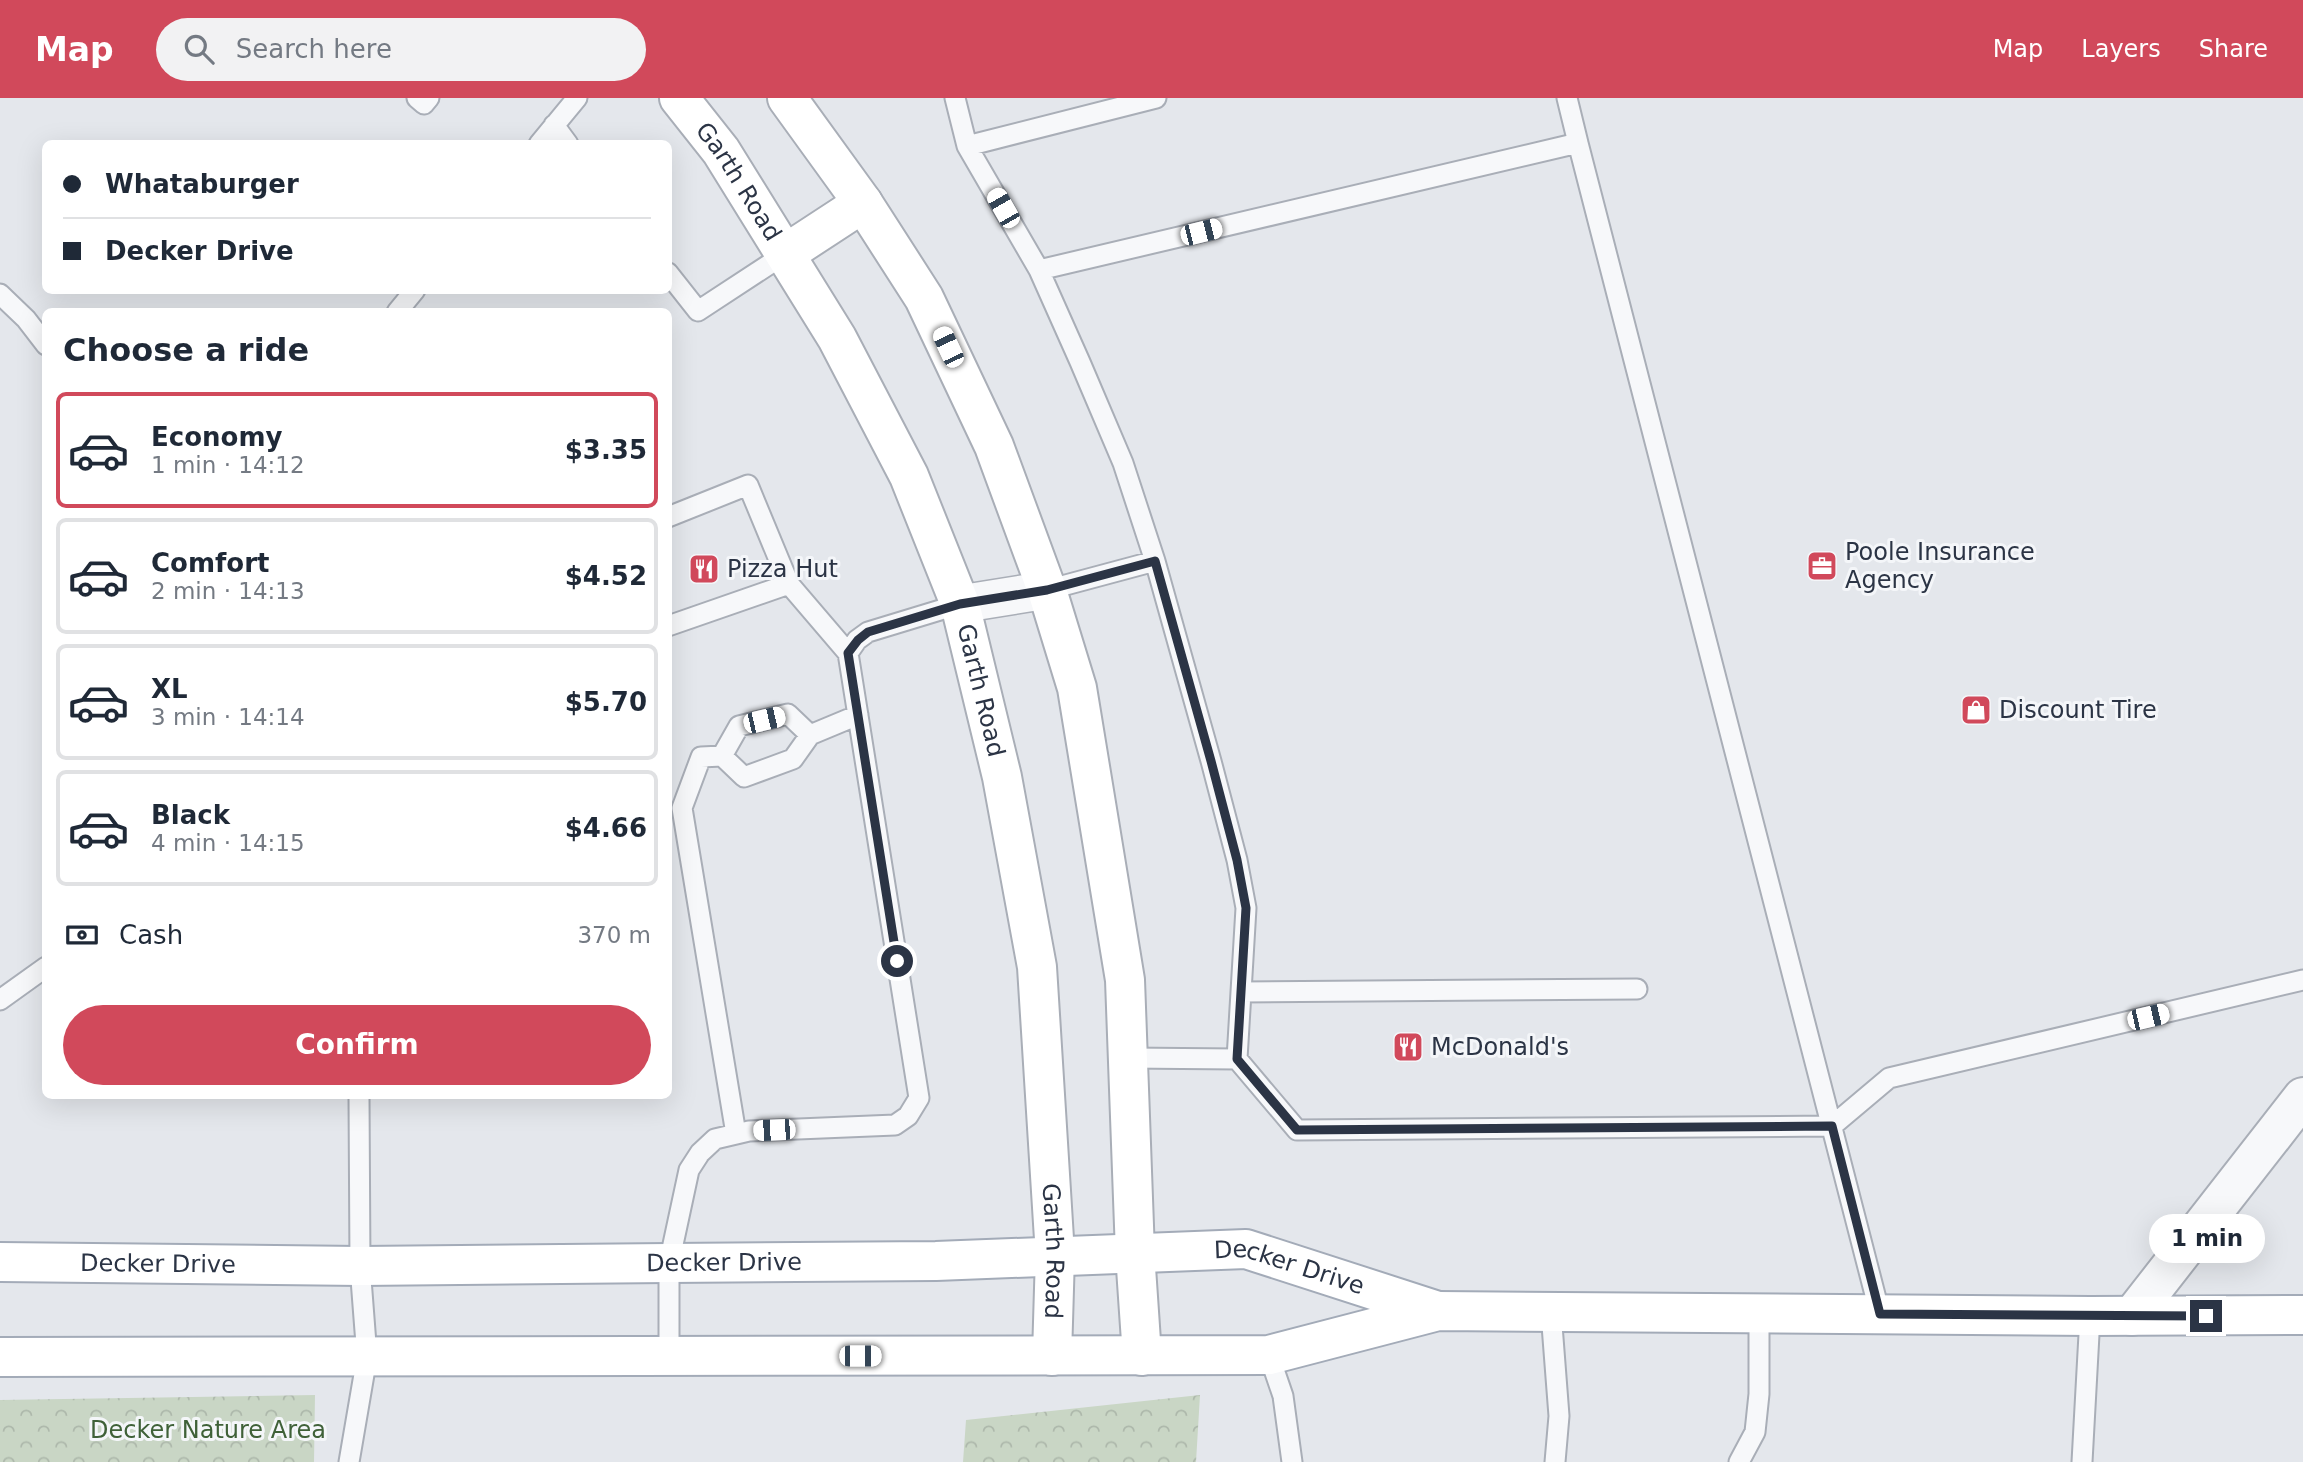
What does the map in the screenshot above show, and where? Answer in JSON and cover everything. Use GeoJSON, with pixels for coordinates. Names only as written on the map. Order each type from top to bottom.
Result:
{"type":"FeatureCollection","features":[{"type":"Feature","properties":{"kind":"main road","name":"Garth Road"},"geometry":{"type":"LineString","coordinates":[[679,98],[721,151],[837,338],[909,476],[960,604],[1002,777],[1037,967],[1055,1255],[1052,1356]]}},
{"type":"Feature","properties":{"kind":"main road"},"geometry":{"type":"LineString","coordinates":[[787,98],[863,202],[924,298],[994,446],[1047,590],[1077,688],[1125,980],[1135,1253],[1142,1356]]}},
{"type":"Feature","properties":{"kind":"main road"},"geometry":{"type":"LineString","coordinates":[[785,254],[863,202]]}},
{"type":"Feature","properties":{"kind":"main road","name":"Decker Drive"},"geometry":{"type":"LineString","coordinates":[[0,1262],[360,1266],[936,1261],[1246,1249],[1438,1311]]}},
{"type":"Feature","properties":{"kind":"main road","name":"Decker Drive"},"geometry":{"type":"LineString","coordinates":[[0,1357],[1269,1355],[1438,1311],[2303,1315]]}},
{"type":"Feature","properties":{"kind":"street"},"geometry":{"type":"LineString","coordinates":[[960,604],[1047,590]]}},
{"type":"Feature","properties":{"kind":"street"},"geometry":{"type":"LineString","coordinates":[[2132,1316],[2303,1097]]}},
{"type":"Feature","properties":{"kind":"lane"},"geometry":{"type":"LineString","coordinates":[[417,98],[424,104],[429,98]]}},
{"type":"Feature","properties":{"kind":"lane"},"geometry":{"type":"LineString","coordinates":[[542,140],[577,98]]}},
{"type":"Feature","properties":{"kind":"lane"},"geometry":{"type":"LineString","coordinates":[[955,98],[967,146],[1039,270],[1123,463],[1155,561],[1237,860],[1246,908],[1237,1059],[1297,1130],[1832,1126],[1889,1078],[2303,980]]}},
{"type":"Feature","properties":{"kind":"lane"},"geometry":{"type":"LineString","coordinates":[[967,146],[1156,98]]}},
{"type":"Feature","properties":{"kind":"lane"},"geometry":{"type":"LineString","coordinates":[[1567,98],[1880,1314]]}},
{"type":"Feature","properties":{"kind":"lane"},"geometry":{"type":"LineString","coordinates":[[554,125],[565,140]]}},
{"type":"Feature","properties":{"kind":"lane"},"geometry":{"type":"LineString","coordinates":[[1039,270],[1578,142]]}},
{"type":"Feature","properties":{"kind":"lane"},"geometry":{"type":"LineString","coordinates":[[672,278],[698,311],[785,254]]}},
{"type":"Feature","properties":{"kind":"lane"},"geometry":{"type":"LineString","coordinates":[[0,294],[26,319],[42,340]]}},
{"type":"Feature","properties":{"kind":"lane"},"geometry":{"type":"LineString","coordinates":[[400,308],[412,294]]}},
{"type":"Feature","properties":{"kind":"lane"},"geometry":{"type":"LineString","coordinates":[[669,1357],[669,1263],[689,1170],[701,1153],[715,1139],[749,1131],[895,1125],[908,1116],[919,1098],[848,653],[789,584],[748,485],[672,515]]}},
{"type":"Feature","properties":{"kind":"lane"},"geometry":{"type":"LineString","coordinates":[[1047,590],[1155,561]]}},
{"type":"Feature","properties":{"kind":"lane"},"geometry":{"type":"LineString","coordinates":[[672,625],[789,584]]}},
{"type":"Feature","properties":{"kind":"lane"},"geometry":{"type":"LineString","coordinates":[[848,653],[868,632],[960,604]]}},
{"type":"Feature","properties":{"kind":"lane"},"geometry":{"type":"LineString","coordinates":[[722,756],[738,726],[789,714],[810,735]]}},
{"type":"Feature","properties":{"kind":"lane"},"geometry":{"type":"LineString","coordinates":[[736,1134],[682,808],[701,757],[722,756],[744,777],[793,759],[810,735],[858,715]]}},
{"type":"Feature","properties":{"kind":"lane"},"geometry":{"type":"LineString","coordinates":[[0,1000],[42,970]]}},
{"type":"Feature","properties":{"kind":"lane"},"geometry":{"type":"LineString","coordinates":[[1242,992],[1637,989]]}},
{"type":"Feature","properties":{"kind":"lane"},"geometry":{"type":"LineString","coordinates":[[1128,1058],[1237,1059]]}},
{"type":"Feature","properties":{"kind":"lane"},"geometry":{"type":"LineString","coordinates":[[349,1462],[367,1357],[360,1266],[359,1099]]}},
{"type":"Feature","properties":{"kind":"lane"},"geometry":{"type":"LineString","coordinates":[[1551,1312],[1559,1416],[1555,1462]]}},
{"type":"Feature","properties":{"kind":"lane"},"geometry":{"type":"LineString","coordinates":[[1739,1462],[1755,1432],[1759,1394],[1759,1313]]}},
{"type":"Feature","properties":{"kind":"lane"},"geometry":{"type":"LineString","coordinates":[[2082,1462],[2090,1316]]}},
{"type":"Feature","properties":{"kind":"lane"},"geometry":{"type":"LineString","coordinates":[[1269,1355],[1283,1396],[1292,1462]]}},
{"type":"Feature","properties":{"kind":"green space","name":"Decker Nature Area"},"geometry":{"type":"Polygon","coordinates":[[[315,1395],[314,1462],[0,1462],[0,1400],[315,1395]]]}},
{"type":"Feature","properties":{"kind":"green space"},"geometry":{"type":"Polygon","coordinates":[[[1200,1395],[1196,1462],[963,1462],[966,1420],[1200,1395]]]}},
{"type":"Feature","properties":{"kind":"place","name":"Poole Insurance Agency"},"geometry":{"type":"Point","coordinates":[1822,566]}},
{"type":"Feature","properties":{"kind":"place","name":"Pizza Hut"},"geometry":{"type":"Point","coordinates":[704,569]}},
{"type":"Feature","properties":{"kind":"place","name":"Discount Tire"},"geometry":{"type":"Point","coordinates":[1976,710]}},
{"type":"Feature","properties":{"kind":"place","name":"McDonald's"},"geometry":{"type":"Point","coordinates":[1408,1047]}},
{"type":"Feature","properties":{"kind":"route"},"geometry":{"type":"LineString","coordinates":[[897,961],[848,653],[868,632],[960,604],[1047,590],[1155,561],[1237,860],[1246,908],[1237,1059],[1297,1130],[1832,1126],[1880,1314],[2206,1316]]}}]}
